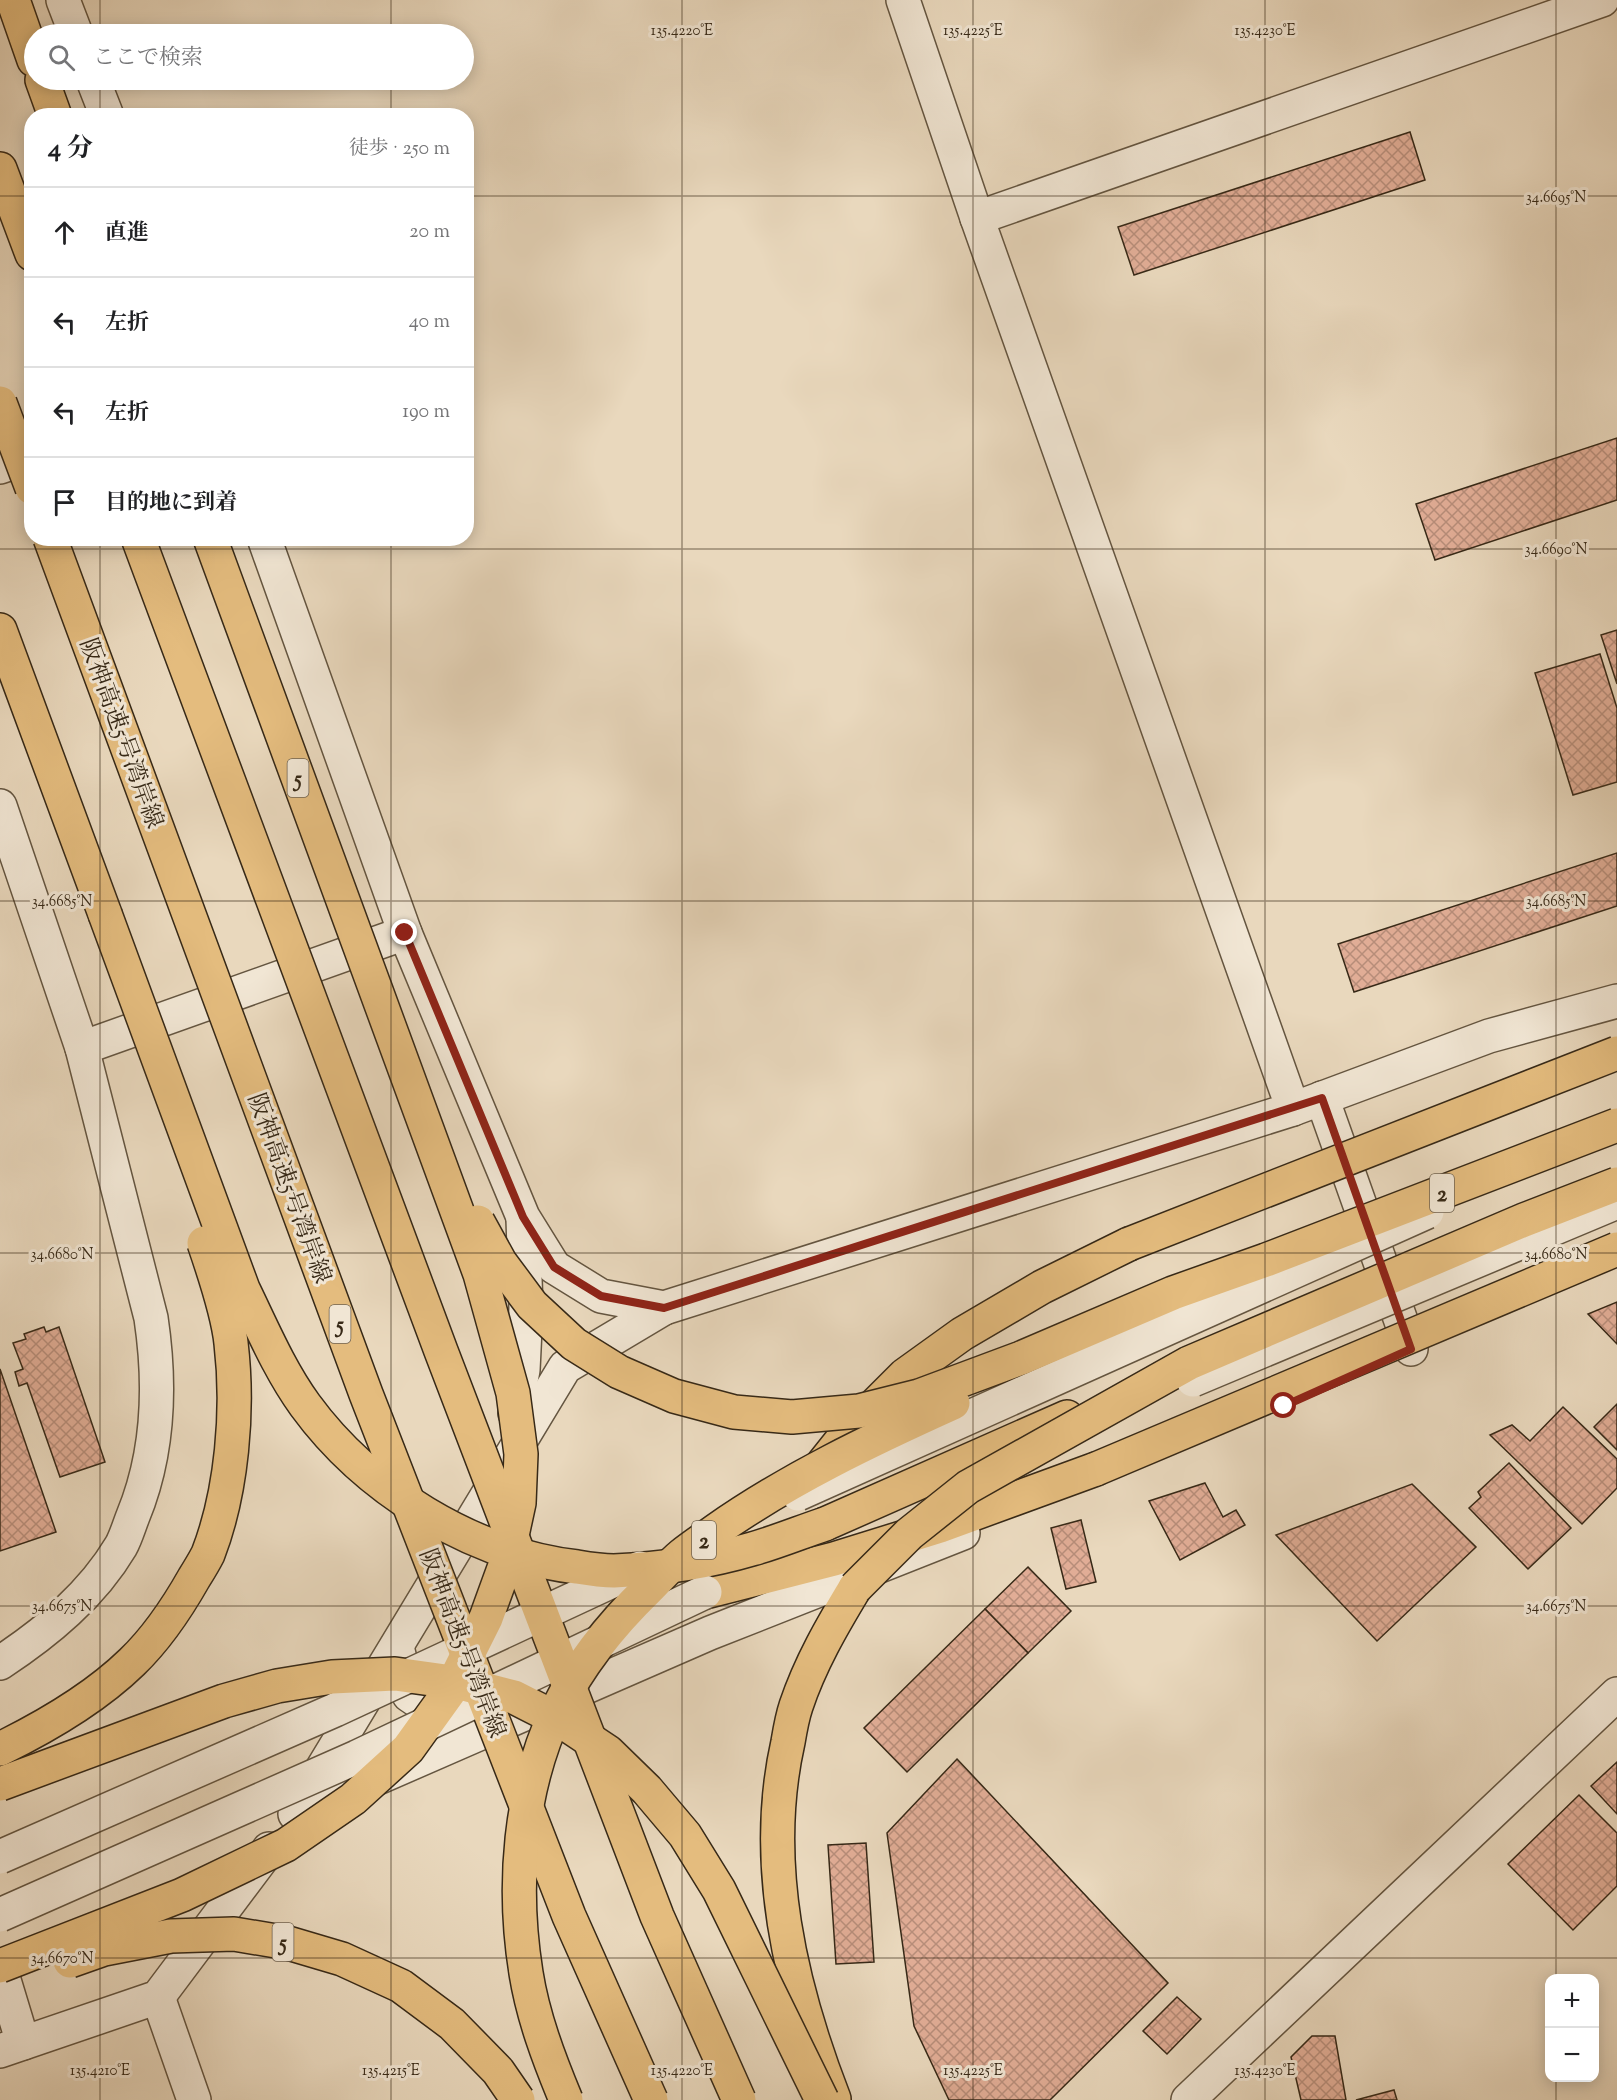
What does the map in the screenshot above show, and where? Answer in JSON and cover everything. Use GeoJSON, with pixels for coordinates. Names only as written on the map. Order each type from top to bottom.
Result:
{"type":"FeatureCollection","features":[{"type":"Feature","properties":{"kind":"highway"},"geometry":{"type":"LineString","coordinates":[[13,0],[24,31]]}},
{"type":"Feature","properties":{"kind":"highway"},"geometry":{"type":"LineString","coordinates":[[46,90],[52,108]]}},
{"type":"Feature","properties":{"kind":"highway"},"geometry":{"type":"LineString","coordinates":[[0,169],[24,233]]}},
{"type":"Feature","properties":{"kind":"highway"},"geometry":{"type":"LineString","coordinates":[[0,403],[24,467]]}},
{"type":"Feature","properties":{"kind":"highway","name":"阪神高速5号湾岸線"},"geometry":{"type":"LineString","coordinates":[[53,546],[370,1405],[569,1916],[651,2100]]}},
{"type":"Feature","properties":{"kind":"highway"},"geometry":{"type":"LineString","coordinates":[[141,546],[437,1340],[657,1917],[739,2100]]}},
{"type":"Feature","properties":{"kind":"highway","name":"5"},"geometry":{"type":"LineString","coordinates":[[0,1966],[182,1895],[286,1845],[353,1799],[408,1749],[449,1692],[486,1618],[506,1563],[519,1503],[521,1454],[513,1393],[480,1274],[213,546]]}},
{"type":"Feature","properties":{"kind":"highway"},"geometry":{"type":"LineString","coordinates":[[0,630],[105,914],[139,1052],[214,1272],[231,1342],[234,1407],[229,1479],[207,1555],[173,1614],[133,1661],[83,1702],[0,1749]]}},
{"type":"Feature","properties":{"kind":"highway","name":"2"},"geometry":{"type":"LineString","coordinates":[[105,914],[243,1289],[270,1346],[304,1404],[342,1449],[390,1490],[447,1525],[493,1548],[550,1564],[612,1571],[685,1563],[751,1549],[825,1524],[1190,1363],[1524,1220],[1617,1184]]}},
{"type":"Feature","properties":{"kind":"highway","name":"2"},"geometry":{"type":"LineString","coordinates":[[386,1018],[473,1213],[500,1262],[532,1305],[574,1344],[620,1372],[674,1396],[734,1412],[768,1415],[792,1417],[859,1411],[930,1392],[1021,1358],[1173,1293],[1266,1260],[1617,1125]]}},
{"type":"Feature","properties":{"kind":"highway"},"geometry":{"type":"LineString","coordinates":[[801,1493],[849,1431],[905,1375],[962,1334],[1042,1287],[1130,1244],[1617,1053]]}},
{"type":"Feature","properties":{"kind":"highway"},"geometry":{"type":"LineString","coordinates":[[705,1592],[834,1559],[940,1526],[1096,1469],[1617,1250]]}},
{"type":"Feature","properties":{"kind":"highway","name":"2"},"geometry":{"type":"LineString","coordinates":[[566,2100],[544,2047],[526,1974],[519,1908],[522,1838],[537,1763],[558,1708],[587,1659],[629,1607],[681,1556],[743,1512],[820,1467],[895,1430],[1266,1260]]}},
{"type":"Feature","properties":{"kind":"highway","name":"2"},"geometry":{"type":"LineString","coordinates":[[834,2100],[795,1982],[781,1912],[776,1845],[780,1775],[795,1707],[822,1644],[855,1588],[909,1534],[968,1487],[1190,1363]]}},
{"type":"Feature","properties":{"kind":"highway"},"geometry":{"type":"LineString","coordinates":[[0,1784],[224,1701],[277,1686],[332,1677],[395,1674],[460,1683],[513,1697],[563,1722],[608,1752],[647,1790],[685,1835],[719,1890],[822,2100]]}},
{"type":"Feature","properties":{"kind":"highway","name":"5"},"geometry":{"type":"LineString","coordinates":[[0,1986],[104,1949],[171,1935],[234,1934],[288,1942],[342,1959],[400,1986],[452,2024],[498,2071],[518,2100]]}},
{"type":"Feature","properties":{"kind":"street"},"geometry":{"type":"LineString","coordinates":[[63,0],[72,24]]}},
{"type":"Feature","properties":{"kind":"street"},"geometry":{"type":"LineString","coordinates":[[903,0],[977,218],[1307,1104],[1411,1349]]}},
{"type":"Feature","properties":{"kind":"street"},"geometry":{"type":"LineString","coordinates":[[977,218],[1602,0]]}},
{"type":"Feature","properties":{"kind":"street"},"geometry":{"type":"LineString","coordinates":[[97,90],[104,108]]}},
{"type":"Feature","properties":{"kind":"street"},"geometry":{"type":"LineString","coordinates":[[0,467],[24,459]]}},
{"type":"Feature","properties":{"kind":"street"},"geometry":{"type":"LineString","coordinates":[[267,546],[405,933],[523,1217],[554,1267],[601,1296],[664,1308]]}},
{"type":"Feature","properties":{"kind":"street"},"geometry":{"type":"LineString","coordinates":[[0,806],[81,1048],[151,1318],[157,1360],[158,1397],[149,1467],[140,1500],[121,1545],[95,1582],[65,1615],[0,1663]]}},
{"type":"Feature","properties":{"kind":"street"},"geometry":{"type":"LineString","coordinates":[[81,1048],[405,933]]}},
{"type":"Feature","properties":{"kind":"street"},"geometry":{"type":"LineString","coordinates":[[0,1966],[12,2047],[158,1997],[295,1814],[565,1367],[664,1308],[1307,1104],[1489,1036],[1617,1001]]}},
{"type":"Feature","properties":{"kind":"street"},"geometry":{"type":"LineString","coordinates":[[0,1857],[335,1710],[801,1493],[1379,1235],[1617,1125]]}},
{"type":"Feature","properties":{"kind":"street"},"geometry":{"type":"LineString","coordinates":[[0,1915],[357,1756],[705,1592],[1193,1380],[1617,1202]]}},
{"type":"Feature","properties":{"kind":"street"},"geometry":{"type":"LineString","coordinates":[[506,1464],[523,1370],[526,1308],[523,1217]]}},
{"type":"Feature","properties":{"kind":"street"},"geometry":{"type":"LineString","coordinates":[[295,1814],[710,1632],[1284,1406],[1617,1257]]}},
{"type":"Feature","properties":{"kind":"street"},"geometry":{"type":"LineString","coordinates":[[396,1644],[409,1695],[450,1723],[515,1718]]}},
{"type":"Feature","properties":{"kind":"street"},"geometry":{"type":"LineString","coordinates":[[1188,2100],[1617,1694]]}},
{"type":"Feature","properties":{"kind":"street"},"geometry":{"type":"LineString","coordinates":[[158,1997],[194,2100]]}},
{"type":"Feature","properties":{"kind":"building"},"geometry":{"type":"Polygon","coordinates":[[[1410,132],[1425,180],[1134,275],[1118,227],[1410,132]]]}},
{"type":"Feature","properties":{"kind":"building"},"geometry":{"type":"Polygon","coordinates":[[[1617,438],[1617,500],[1435,560],[1416,504],[1617,438]]]}},
{"type":"Feature","properties":{"kind":"building"},"geometry":{"type":"Polygon","coordinates":[[[1617,630],[1617,684],[1601,635],[1617,630]]]}},
{"type":"Feature","properties":{"kind":"building"},"geometry":{"type":"Polygon","coordinates":[[[1600,654],[1617,708],[1617,782],[1573,795],[1535,673],[1600,654]]]}},
{"type":"Feature","properties":{"kind":"building"},"geometry":{"type":"Polygon","coordinates":[[[1617,853],[1617,906],[1354,992],[1338,944],[1617,853]]]}},
{"type":"Feature","properties":{"kind":"building"},"geometry":{"type":"Polygon","coordinates":[[[1617,1302],[1617,1344],[1588,1314],[1617,1302]]]}},
{"type":"Feature","properties":{"kind":"building"},"geometry":{"type":"Polygon","coordinates":[[[44,1327],[46,1332],[59,1327],[105,1462],[60,1477],[27,1383],[19,1386],[15,1372],[23,1369],[13,1343],[26,1339],[24,1334],[44,1327]]]}},
{"type":"Feature","properties":{"kind":"building"},"geometry":{"type":"Polygon","coordinates":[[[0,1369],[56,1532],[0,1551],[0,1369]]]}},
{"type":"Feature","properties":{"kind":"building"},"geometry":{"type":"Polygon","coordinates":[[[1617,1404],[1617,1450],[1594,1427],[1617,1404]]]}},
{"type":"Feature","properties":{"kind":"building"},"geometry":{"type":"Polygon","coordinates":[[[1563,1407],[1617,1459],[1617,1488],[1582,1524],[1490,1435],[1512,1425],[1530,1441],[1563,1407]]]}},
{"type":"Feature","properties":{"kind":"building"},"geometry":{"type":"Polygon","coordinates":[[[1509,1463],[1571,1528],[1528,1569],[1469,1508],[1481,1497],[1478,1492],[1509,1463]]]}},
{"type":"Feature","properties":{"kind":"building"},"geometry":{"type":"Polygon","coordinates":[[[1205,1483],[1223,1517],[1236,1510],[1245,1525],[1180,1560],[1149,1501],[1205,1483]]]}},
{"type":"Feature","properties":{"kind":"building"},"geometry":{"type":"Polygon","coordinates":[[[1412,1484],[1476,1547],[1377,1641],[1276,1535],[1412,1484]]]}},
{"type":"Feature","properties":{"kind":"building"},"geometry":{"type":"Polygon","coordinates":[[[1081,1520],[1096,1582],[1066,1589],[1051,1528],[1081,1520]]]}},
{"type":"Feature","properties":{"kind":"building"},"geometry":{"type":"Polygon","coordinates":[[[1028,1567],[1071,1611],[1028,1653],[985,1609],[1028,1567]]]}},
{"type":"Feature","properties":{"kind":"building"},"geometry":{"type":"Polygon","coordinates":[[[985,1609],[1028,1653],[907,1772],[864,1728],[985,1609]]]}},
{"type":"Feature","properties":{"kind":"building"},"geometry":{"type":"Polygon","coordinates":[[[957,1759],[1168,1983],[1050,2100],[949,2100],[914,2026],[887,1833],[957,1759]]]}},
{"type":"Feature","properties":{"kind":"building"},"geometry":{"type":"Polygon","coordinates":[[[1617,1762],[1617,1814],[1591,1786],[1617,1762]]]}},
{"type":"Feature","properties":{"kind":"building"},"geometry":{"type":"Polygon","coordinates":[[[1579,1795],[1617,1833],[1617,1886],[1573,1930],[1508,1864],[1579,1795]]]}},
{"type":"Feature","properties":{"kind":"building"},"geometry":{"type":"Polygon","coordinates":[[[866,1843],[874,1962],[836,1964],[828,1845],[866,1843]]]}},
{"type":"Feature","properties":{"kind":"building"},"geometry":{"type":"Polygon","coordinates":[[[1177,1997],[1201,2019],[1167,2054],[1143,2031],[1177,1997]]]}},
{"type":"Feature","properties":{"kind":"building"},"geometry":{"type":"Polygon","coordinates":[[[1312,2036],[1335,2036],[1346,2100],[1301,2100],[1291,2057],[1312,2036]]]}},
{"type":"Feature","properties":{"kind":"building"},"geometry":{"type":"Polygon","coordinates":[[[1394,2090],[1397,2100],[1356,2100],[1394,2090]]]}},
{"type":"Feature","properties":{"kind":"route"},"geometry":{"type":"LineString","coordinates":[[405,933],[523,1217],[554,1267],[601,1296],[664,1308],[1322,1098],[1411,1349],[1284,1406]]}}]}
